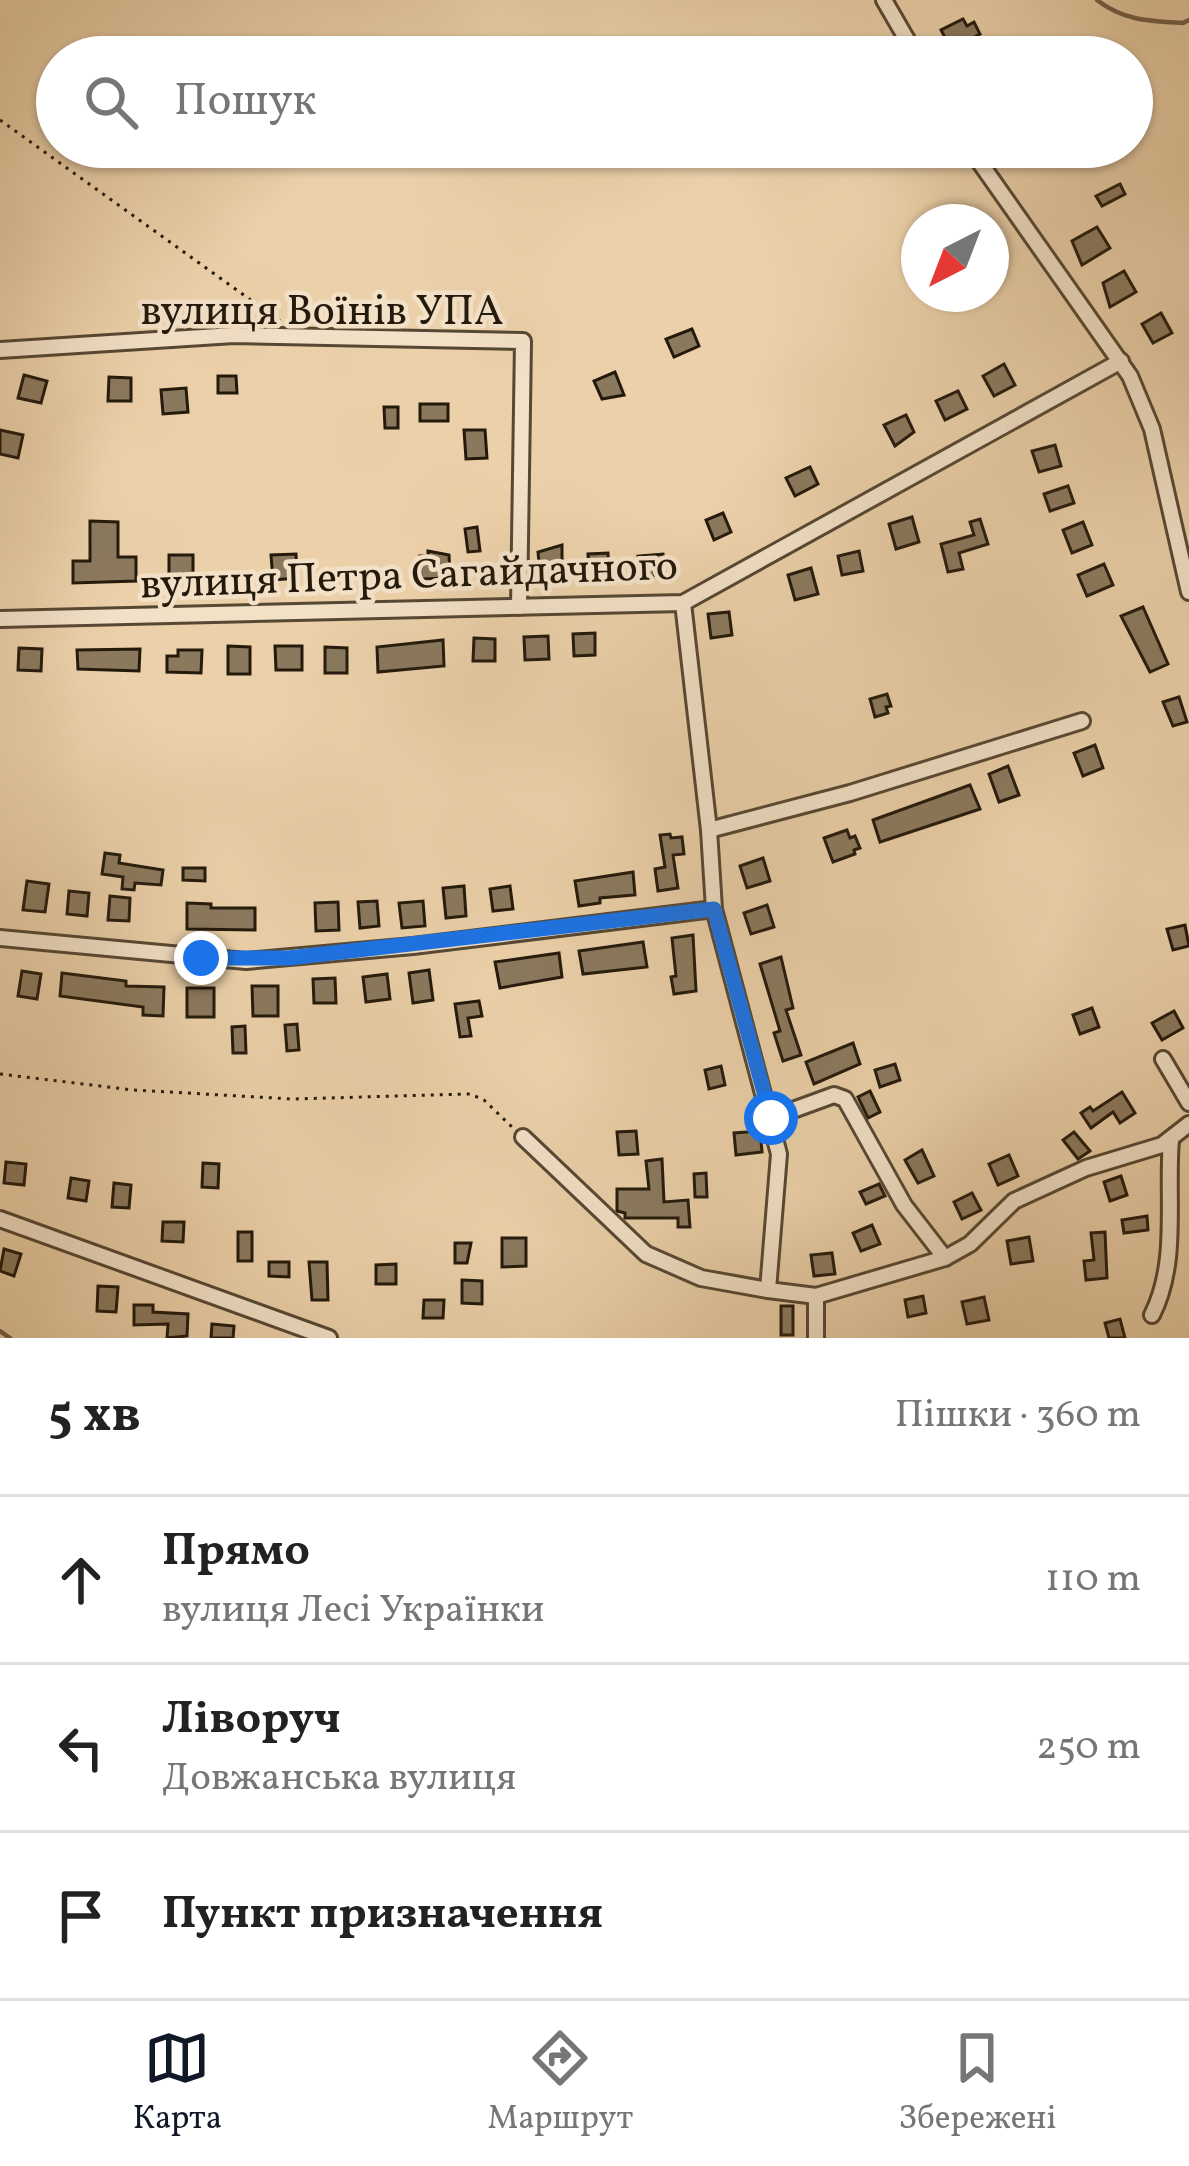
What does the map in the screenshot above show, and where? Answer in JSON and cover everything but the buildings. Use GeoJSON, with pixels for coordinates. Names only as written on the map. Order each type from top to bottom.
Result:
{"type":"FeatureCollection","features":[{"type":"Feature","properties":{"kind":"street"},"geometry":{"type":"LineString","coordinates":[[884,0],[905,36]]}},
{"type":"Feature","properties":{"kind":"street"},"geometry":{"type":"LineString","coordinates":[[984,168],[1121,362],[1152,429],[1189,592]]}},
{"type":"Feature","properties":{"kind":"street","name":"вулиця Воїнів УПА"},"geometry":{"type":"LineString","coordinates":[[0,350],[234,335],[523,340],[519,608]]}},
{"type":"Feature","properties":{"kind":"street","name":"вулиця Петра Сагайдачного"},"geometry":{"type":"LineString","coordinates":[[0,619],[683,603],[1121,362]]}},
{"type":"Feature","properties":{"kind":"street"},"geometry":{"type":"LineString","coordinates":[[683,603],[714,909],[771,1118],[779,1172],[768,1290]]}},
{"type":"Feature","properties":{"kind":"street"},"geometry":{"type":"LineString","coordinates":[[709,830],[850,793],[1082,721]]}},
{"type":"Feature","properties":{"kind":"street"},"geometry":{"type":"LineString","coordinates":[[0,938],[246,961],[714,909]]}},
{"type":"Feature","properties":{"kind":"street"},"geometry":{"type":"LineString","coordinates":[[1163,1059],[1189,1103]]}},
{"type":"Feature","properties":{"kind":"street"},"geometry":{"type":"LineString","coordinates":[[771,1118],[834,1095],[845,1100],[904,1205],[945,1258]]}},
{"type":"Feature","properties":{"kind":"street"},"geometry":{"type":"LineString","coordinates":[[523,1137],[646,1254],[701,1278],[816,1296],[945,1258],[970,1244],[1014,1201],[1086,1168],[1171,1140],[1189,1124]]}},
{"type":"Feature","properties":{"kind":"street"},"geometry":{"type":"LineString","coordinates":[[1152,1315],[1171,1226],[1171,1140]]}},
{"type":"Feature","properties":{"kind":"street"},"geometry":{"type":"LineString","coordinates":[[0,1220],[329,1338]]}},
{"type":"Feature","properties":{"kind":"street"},"geometry":{"type":"LineString","coordinates":[[816,1296],[816,1338]]}},
{"type":"Feature","properties":{"kind":"path"},"geometry":{"type":"LineString","coordinates":[[0,120],[36,146]]}},
{"type":"Feature","properties":{"kind":"path"},"geometry":{"type":"LineString","coordinates":[[67,168],[301,335]]}},
{"type":"Feature","properties":{"kind":"path"},"geometry":{"type":"LineString","coordinates":[[0,1074],[133,1090],[292,1100],[470,1094],[484,1100],[523,1137]]}},
{"type":"Feature","properties":{"kind":"waterway"},"geometry":{"type":"LineString","coordinates":[[1097,0],[1138,19],[1189,20]]}},
{"type":"Feature","properties":{"kind":"waterway"},"geometry":{"type":"LineString","coordinates":[[0,1331],[10,1338]]}},
{"type":"Feature","properties":{"kind":"route"},"geometry":{"type":"LineString","coordinates":[[201,958],[289,958],[714,909],[771,1118]]}}]}
